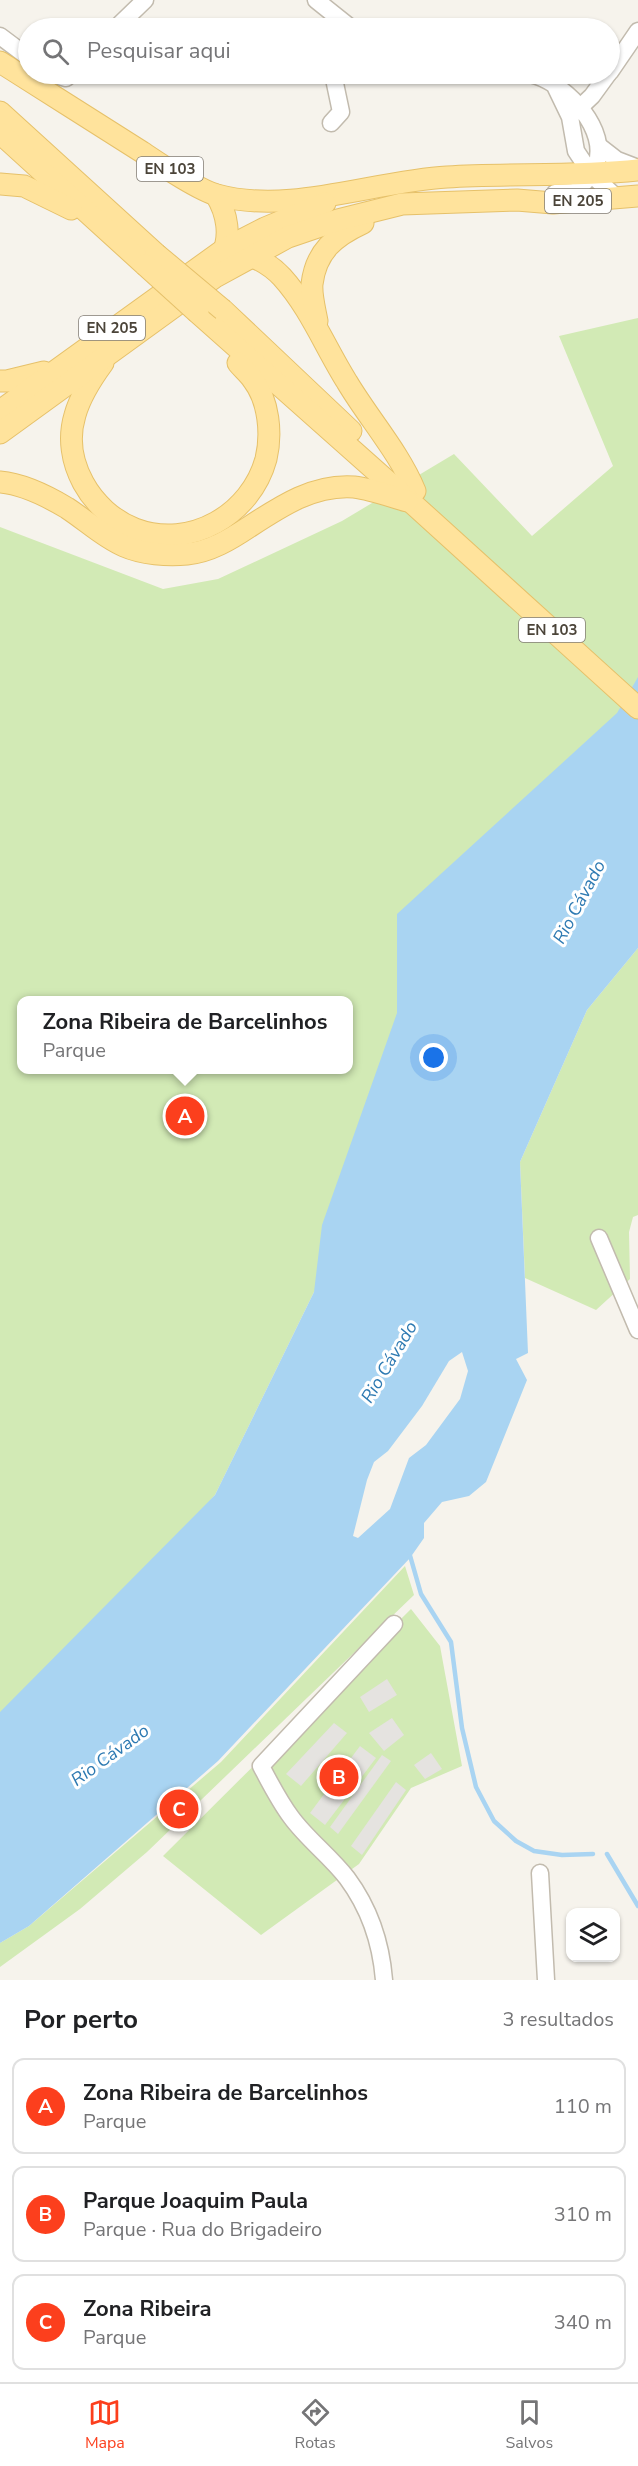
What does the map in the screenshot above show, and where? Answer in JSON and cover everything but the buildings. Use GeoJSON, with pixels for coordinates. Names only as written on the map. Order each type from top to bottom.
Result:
{"type":"FeatureCollection","features":[{"type":"Feature","properties":{"kind":"main road","name":"EN 103"},"geometry":{"type":"LineString","coordinates":[[0,62],[18,73]]}},
{"type":"Feature","properties":{"kind":"main road","name":"EN 103"},"geometry":{"type":"LineString","coordinates":[[35,84],[167,168],[216,195],[260,201],[363,190]]}},
{"type":"Feature","properties":{"kind":"main road","name":"EN 103"},"geometry":{"type":"LineString","coordinates":[[0,112],[150,260],[198,313],[414,497],[638,708]]}},
{"type":"Feature","properties":{"kind":"main road","name":"EN 103"},"geometry":{"type":"LineString","coordinates":[[0,134],[102,228]]}},
{"type":"Feature","properties":{"kind":"main road","name":"EN 205"},"geometry":{"type":"LineString","coordinates":[[0,411],[226,248],[306,210],[363,190],[400,181],[448,177],[592,175],[638,169]]}},
{"type":"Feature","properties":{"kind":"main road","name":"EN 103"},"geometry":{"type":"LineString","coordinates":[[0,184],[24,186],[68,207],[223,310],[414,497]]}},
{"type":"Feature","properties":{"kind":"main road"},"geometry":{"type":"LineString","coordinates":[[215,277],[216,266],[226,248],[227,231],[224,208],[216,195]]}},
{"type":"Feature","properties":{"kind":"main road","name":"EN 205"},"geometry":{"type":"LineString","coordinates":[[0,433],[215,277],[288,237],[338,220],[402,204],[517,200],[553,202],[638,196]]}},
{"type":"Feature","properties":{"kind":"main road"},"geometry":{"type":"LineString","coordinates":[[318,328],[312,285],[321,255],[339,234],[402,204]]}},
{"type":"Feature","properties":{"kind":"main road"},"geometry":{"type":"LineString","coordinates":[[0,482],[18,484],[67,508],[96,531],[125,547],[159,554],[188,554],[213,547],[238,534],[284,503],[316,490],[354,487],[414,497],[406,468],[346,381],[318,328],[280,276],[264,262],[226,248]]}},
{"type":"Feature","properties":{"kind":"main road"},"geometry":{"type":"LineString","coordinates":[[110,353],[93,378],[75,415],[71,441],[75,463],[83,485],[116,519],[135,529],[161,535],[190,533],[218,523],[242,504],[261,477],[270,431],[265,408],[254,381],[200,323],[198,313]]}},
{"type":"Feature","properties":{"kind":"main road"},"geometry":{"type":"LineString","coordinates":[[0,381],[54,370]]}},
{"type":"Feature","properties":{"kind":"main road","name":"EN 103"},"geometry":{"type":"LineString","coordinates":[[470,548],[638,691]]}},
{"type":"Feature","properties":{"kind":"street"},"geometry":{"type":"LineString","coordinates":[[126,18],[145,0]]}},
{"type":"Feature","properties":{"kind":"street"},"geometry":{"type":"LineString","coordinates":[[316,0],[338,18]]}},
{"type":"Feature","properties":{"kind":"street"},"geometry":{"type":"LineString","coordinates":[[620,57],[638,31]]}},
{"type":"Feature","properties":{"kind":"street"},"geometry":{"type":"LineString","coordinates":[[0,36],[18,50]]}},
{"type":"Feature","properties":{"kind":"street"},"geometry":{"type":"LineString","coordinates":[[331,123],[341,112],[335,84]]}},
{"type":"Feature","properties":{"kind":"street"},"geometry":{"type":"LineString","coordinates":[[517,200],[544,194],[575,192],[592,175],[598,159],[598,146],[592,125],[575,112],[553,84]]}},
{"type":"Feature","properties":{"kind":"street"},"geometry":{"type":"LineString","coordinates":[[566,175],[576,151],[575,112],[601,84]]}},
{"type":"Feature","properties":{"kind":"street"},"geometry":{"type":"LineString","coordinates":[[598,146],[617,160],[638,169]]}},
{"type":"Feature","properties":{"kind":"street"},"geometry":{"type":"LineString","coordinates":[[576,151],[592,175],[617,198]]}},
{"type":"Feature","properties":{"kind":"street"},"geometry":{"type":"LineString","coordinates":[[599,1238],[638,1330]]}},
{"type":"Feature","properties":{"kind":"street"},"geometry":{"type":"LineString","coordinates":[[384,1980],[377,1932],[347,1879],[291,1818],[273,1791],[261,1766],[394,1624]]}},
{"type":"Feature","properties":{"kind":"street"},"geometry":{"type":"LineString","coordinates":[[540,1872],[546,1980]]}},
{"type":"Feature","properties":{"kind":"green space"},"geometry":{"type":"Polygon","coordinates":[[[638,318],[638,701],[314,1292],[215,1495],[0,1740],[0,527],[163,589],[218,579],[342,521],[454,454],[532,536],[613,466],[559,336],[638,318]]]}},
{"type":"Feature","properties":{"kind":"green space"},"geometry":{"type":"Polygon","coordinates":[[[638,948],[638,1215],[633,1217],[629,1232],[630,1279],[596,1310],[525,1278],[520,1162],[587,1010],[638,948]]]}},
{"type":"Feature","properties":{"kind":"green space"},"geometry":{"type":"Polygon","coordinates":[[[405,1566],[414,1595],[147,1852],[80,1909],[0,1967],[0,1943],[29,1926],[221,1762],[405,1566]]]}},
{"type":"Feature","properties":{"kind":"green space"},"geometry":{"type":"Polygon","coordinates":[[[411,1609],[440,1646],[462,1766],[411,1788],[359,1864],[261,1935],[163,1856],[411,1609]]]}},
{"type":"Feature","properties":{"kind":"shaded area"},"geometry":{"type":"Polygon","coordinates":[[[387,1679],[397,1695],[369,1712],[360,1697],[387,1679]]]}},
{"type":"Feature","properties":{"kind":"shaded area"},"geometry":{"type":"Polygon","coordinates":[[[392,1718],[404,1735],[384,1751],[369,1733],[392,1718]]]}},
{"type":"Feature","properties":{"kind":"shaded area"},"geometry":{"type":"Polygon","coordinates":[[[334,1723],[347,1733],[301,1786],[286,1774],[334,1723]]]}},
{"type":"Feature","properties":{"kind":"shaded area"},"geometry":{"type":"Polygon","coordinates":[[[360,1746],[376,1758],[325,1825],[310,1813],[360,1746]]]}},
{"type":"Feature","properties":{"kind":"shaded area"},"geometry":{"type":"Polygon","coordinates":[[[431,1753],[442,1769],[425,1779],[414,1765],[431,1753]]]}},
{"type":"Feature","properties":{"kind":"shaded area"},"geometry":{"type":"Polygon","coordinates":[[[382,1755],[391,1761],[338,1834],[330,1827],[382,1755]]]}},
{"type":"Feature","properties":{"kind":"shaded area"},"geometry":{"type":"Polygon","coordinates":[[[396,1782],[406,1790],[362,1855],[351,1846],[396,1782]]]}},
{"type":"Feature","properties":{"kind":"water","name":"Rio Cávado"},"geometry":{"type":"Polygon","coordinates":[[[638,677],[638,948],[587,1010],[520,1162],[528,1353],[516,1359],[527,1380],[486,1482],[469,1496],[442,1502],[424,1523],[424,1538],[410,1558],[218,1761],[29,1926],[0,1943],[0,1712],[215,1495],[314,1292],[322,1225],[397,1013],[397,914],[617,713],[638,677]],[[462,1352],[449,1361],[422,1406],[388,1451],[374,1462],[367,1480],[353,1536],[358,1538],[390,1509],[409,1458],[426,1445],[460,1399],[468,1371],[462,1352]]]}},
{"type":"Feature","properties":{"kind":"waterway"},"geometry":{"type":"LineString","coordinates":[[409,1552],[421,1594],[451,1642],[462,1728],[476,1787],[494,1821],[516,1841],[534,1851],[562,1855],[593,1854]]}},
{"type":"Feature","properties":{"kind":"waterway"},"geometry":{"type":"LineString","coordinates":[[607,1854],[638,1906]]}},
{"type":"Feature","properties":{"kind":"place","name":"Zona Ribeira de Barcelinhos"},"geometry":{"type":"Point","coordinates":[185,1116]}},
{"type":"Feature","properties":{"kind":"place","name":"Parque Joaquim Paula"},"geometry":{"type":"Point","coordinates":[339,1777]}},
{"type":"Feature","properties":{"kind":"place","name":"Zona Ribeira"},"geometry":{"type":"Point","coordinates":[179,1809]}}]}
